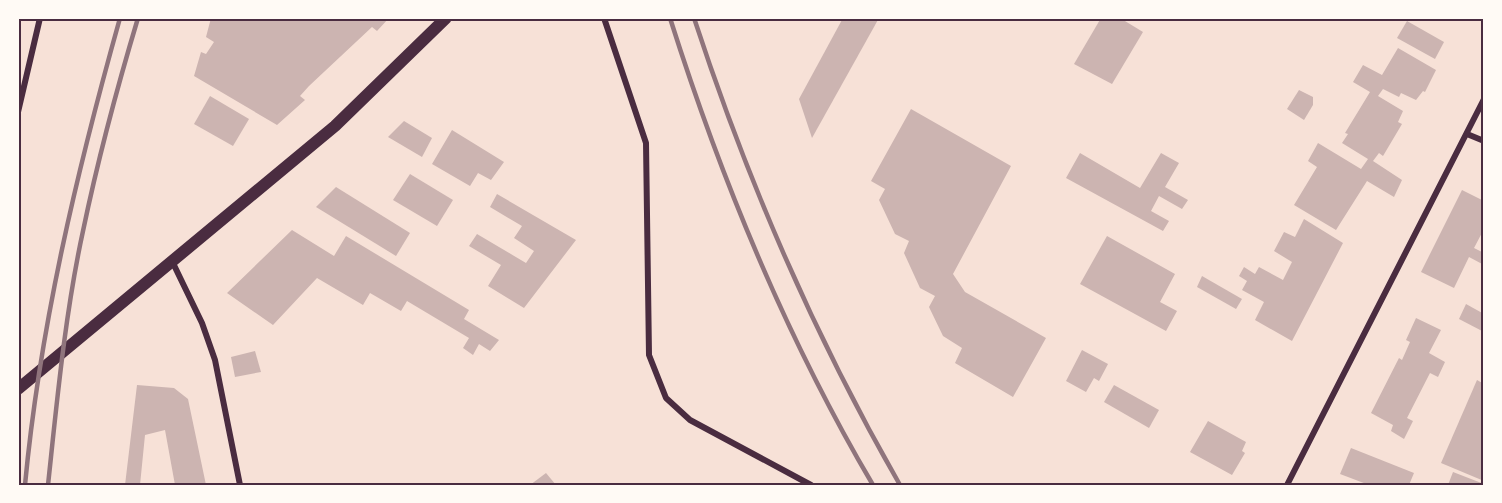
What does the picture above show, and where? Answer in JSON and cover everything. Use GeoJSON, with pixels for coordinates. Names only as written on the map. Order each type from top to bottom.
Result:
{"type":"FeatureCollection","features":[{"type":"Feature","properties":{"kind":"main road"},"geometry":{"type":"LineString","coordinates":[[18,389],[335,126],[443,19]]}},
{"type":"Feature","properties":{"kind":"street"},"geometry":{"type":"LineString","coordinates":[[18,112],[40,18]]}},
{"type":"Feature","properties":{"kind":"street"},"geometry":{"type":"LineString","coordinates":[[604,18],[646,143],[649,355],[666,398],[690,420],[811,485]]}},
{"type":"Feature","properties":{"kind":"street"},"geometry":{"type":"LineString","coordinates":[[1287,485],[1484,99]]}},
{"type":"Feature","properties":{"kind":"street"},"geometry":{"type":"LineString","coordinates":[[1467,134],[1484,141]]}},
{"type":"Feature","properties":{"kind":"street"},"geometry":{"type":"LineString","coordinates":[[172,260],[202,323],[215,360],[240,485]]}},
{"type":"Feature","properties":{"kind":"building"},"geometry":{"type":"Polygon","coordinates":[[[211,18],[389,18],[377,31],[372,27],[309,86],[300,96],[305,100],[277,125],[194,76],[201,52],[206,54],[214,42],[206,37],[211,18]]]}},
{"type":"Feature","properties":{"kind":"building"},"geometry":{"type":"Polygon","coordinates":[[[843,18],[879,18],[812,138],[799,99],[843,18]]]}},
{"type":"Feature","properties":{"kind":"building"},"geometry":{"type":"Polygon","coordinates":[[[1101,18],[1120,18],[1143,32],[1112,84],[1074,64],[1101,18]]]}},
{"type":"Feature","properties":{"kind":"building"},"geometry":{"type":"Polygon","coordinates":[[[1407,21],[1444,42],[1435,59],[1397,38],[1407,21]]]}},
{"type":"Feature","properties":{"kind":"building"},"geometry":{"type":"Polygon","coordinates":[[[1398,48],[1436,70],[1425,92],[1423,91],[1416,100],[1401,93],[1399,97],[1383,89],[1378,96],[1403,111],[1398,122],[1402,124],[1383,156],[1379,153],[1373,161],[1402,180],[1394,197],[1367,181],[1336,230],[1294,205],[1317,167],[1308,161],[1318,143],[1361,169],[1368,159],[1342,143],[1348,134],[1345,133],[1370,92],[1353,82],[1363,65],[1382,75],[1398,48]]]}},
{"type":"Feature","properties":{"kind":"building"},"geometry":{"type":"Polygon","coordinates":[[[1299,90],[1313,97],[1313,105],[1304,120],[1287,109],[1299,90]]]}},
{"type":"Feature","properties":{"kind":"building"},"geometry":{"type":"Polygon","coordinates":[[[210,96],[249,119],[233,146],[194,124],[210,96]]]}},
{"type":"Feature","properties":{"kind":"building"},"geometry":{"type":"Polygon","coordinates":[[[911,109],[1011,166],[953,274],[965,292],[1046,338],[1013,397],[955,363],[962,348],[943,336],[929,307],[935,296],[920,288],[904,253],[909,241],[895,234],[879,200],[885,189],[871,181],[911,109]]]}},
{"type":"Feature","properties":{"kind":"building"},"geometry":{"type":"Polygon","coordinates":[[[404,121],[432,138],[422,157],[388,137],[404,121]]]}},
{"type":"Feature","properties":{"kind":"building"},"geometry":{"type":"Polygon","coordinates":[[[452,130],[504,162],[491,180],[478,173],[470,186],[432,164],[452,130]]]}},
{"type":"Feature","properties":{"kind":"building"},"geometry":{"type":"Polygon","coordinates":[[[1080,153],[1140,188],[1161,153],[1179,163],[1165,187],[1188,200],[1182,209],[1159,196],[1151,211],[1169,221],[1163,231],[1066,178],[1080,153]]]}},
{"type":"Feature","properties":{"kind":"building"},"geometry":{"type":"Polygon","coordinates":[[[410,174],[453,200],[437,226],[393,200],[410,174]]]}},
{"type":"Feature","properties":{"kind":"building"},"geometry":{"type":"Polygon","coordinates":[[[336,187],[410,233],[396,256],[316,207],[336,187]]]}},
{"type":"Feature","properties":{"kind":"building"},"geometry":{"type":"Polygon","coordinates":[[[1462,190],[1484,201],[1484,229],[1474,248],[1484,253],[1484,265],[1469,257],[1454,288],[1421,272],[1462,190]]]}},
{"type":"Feature","properties":{"kind":"building"},"geometry":{"type":"Polygon","coordinates":[[[497,194],[576,240],[524,308],[488,286],[501,265],[469,246],[477,234],[526,263],[534,251],[514,238],[522,226],[490,207],[497,194]]]}},
{"type":"Feature","properties":{"kind":"building"},"geometry":{"type":"Polygon","coordinates":[[[1304,219],[1343,243],[1292,341],[1255,320],[1264,302],[1242,290],[1247,281],[1239,276],[1244,267],[1255,274],[1259,267],[1283,280],[1292,262],[1274,251],[1284,232],[1295,237],[1304,219]]]}},
{"type":"Feature","properties":{"kind":"building"},"geometry":{"type":"Polygon","coordinates":[[[292,230],[334,256],[346,236],[469,310],[464,319],[499,340],[490,351],[479,344],[473,355],[463,348],[469,338],[407,301],[401,311],[370,293],[363,305],[317,278],[273,325],[227,293],[292,230]]]}},
{"type":"Feature","properties":{"kind":"building"},"geometry":{"type":"Polygon","coordinates":[[[1107,236],[1175,274],[1160,302],[1177,311],[1166,331],[1080,284],[1107,236]]]}},
{"type":"Feature","properties":{"kind":"building"},"geometry":{"type":"Polygon","coordinates":[[[1202,276],[1242,299],[1236,309],[1197,287],[1202,276]]]}},
{"type":"Feature","properties":{"kind":"building"},"geometry":{"type":"Polygon","coordinates":[[[1466,304],[1484,314],[1484,332],[1459,319],[1466,304]]]}},
{"type":"Feature","properties":{"kind":"building"},"geometry":{"type":"Polygon","coordinates":[[[1416,318],[1441,330],[1429,353],[1445,362],[1438,377],[1430,373],[1407,418],[1413,421],[1404,439],[1391,431],[1393,425],[1371,413],[1399,358],[1402,360],[1410,342],[1406,340],[1416,318]]]}},
{"type":"Feature","properties":{"kind":"building"},"geometry":{"type":"Polygon","coordinates":[[[1082,350],[1108,364],[1099,381],[1094,378],[1086,392],[1066,381],[1082,350]]]}},
{"type":"Feature","properties":{"kind":"building"},"geometry":{"type":"Polygon","coordinates":[[[255,351],[261,372],[235,377],[231,357],[255,351]]]}},
{"type":"Feature","properties":{"kind":"building"},"geometry":{"type":"Polygon","coordinates":[[[1477,380],[1484,384],[1484,481],[1441,463],[1477,380]]]}},
{"type":"Feature","properties":{"kind":"building"},"geometry":{"type":"Polygon","coordinates":[[[137,385],[174,388],[188,399],[206,485],[175,485],[165,430],[145,435],[140,485],[125,485],[137,385]]]}},
{"type":"Feature","properties":{"kind":"building"},"geometry":{"type":"Polygon","coordinates":[[[1114,385],[1159,410],[1149,428],[1104,402],[1114,385]]]}},
{"type":"Feature","properties":{"kind":"building"},"geometry":{"type":"Polygon","coordinates":[[[1208,421],[1246,442],[1242,451],[1245,453],[1232,475],[1190,452],[1208,421]]]}},
{"type":"Feature","properties":{"kind":"building"},"geometry":{"type":"Polygon","coordinates":[[[1351,448],[1414,473],[1409,485],[1369,485],[1340,474],[1351,448]]]}},
{"type":"Feature","properties":{"kind":"building"},"geometry":{"type":"Polygon","coordinates":[[[1453,472],[1484,484],[1484,485],[1448,485],[1453,472]]]}},
{"type":"Feature","properties":{"kind":"building"},"geometry":{"type":"Polygon","coordinates":[[[546,473],[556,485],[530,485],[546,473]]]}},
{"type":"Feature","properties":{"kind":"railway"},"geometry":{"type":"LineString","coordinates":[[25,485],[40,366],[62,249],[89,133],[120,18]]}},
{"type":"Feature","properties":{"kind":"railway"},"geometry":{"type":"LineString","coordinates":[[48,485],[62,358],[77,262],[101,150],[138,18]]}},
{"type":"Feature","properties":{"kind":"railway"},"geometry":{"type":"LineString","coordinates":[[670,18],[711,138],[758,257],[812,373],[873,485]]}},
{"type":"Feature","properties":{"kind":"railway"},"geometry":{"type":"LineString","coordinates":[[694,18],[737,138],[785,257],[839,372],[900,485]]}}]}
